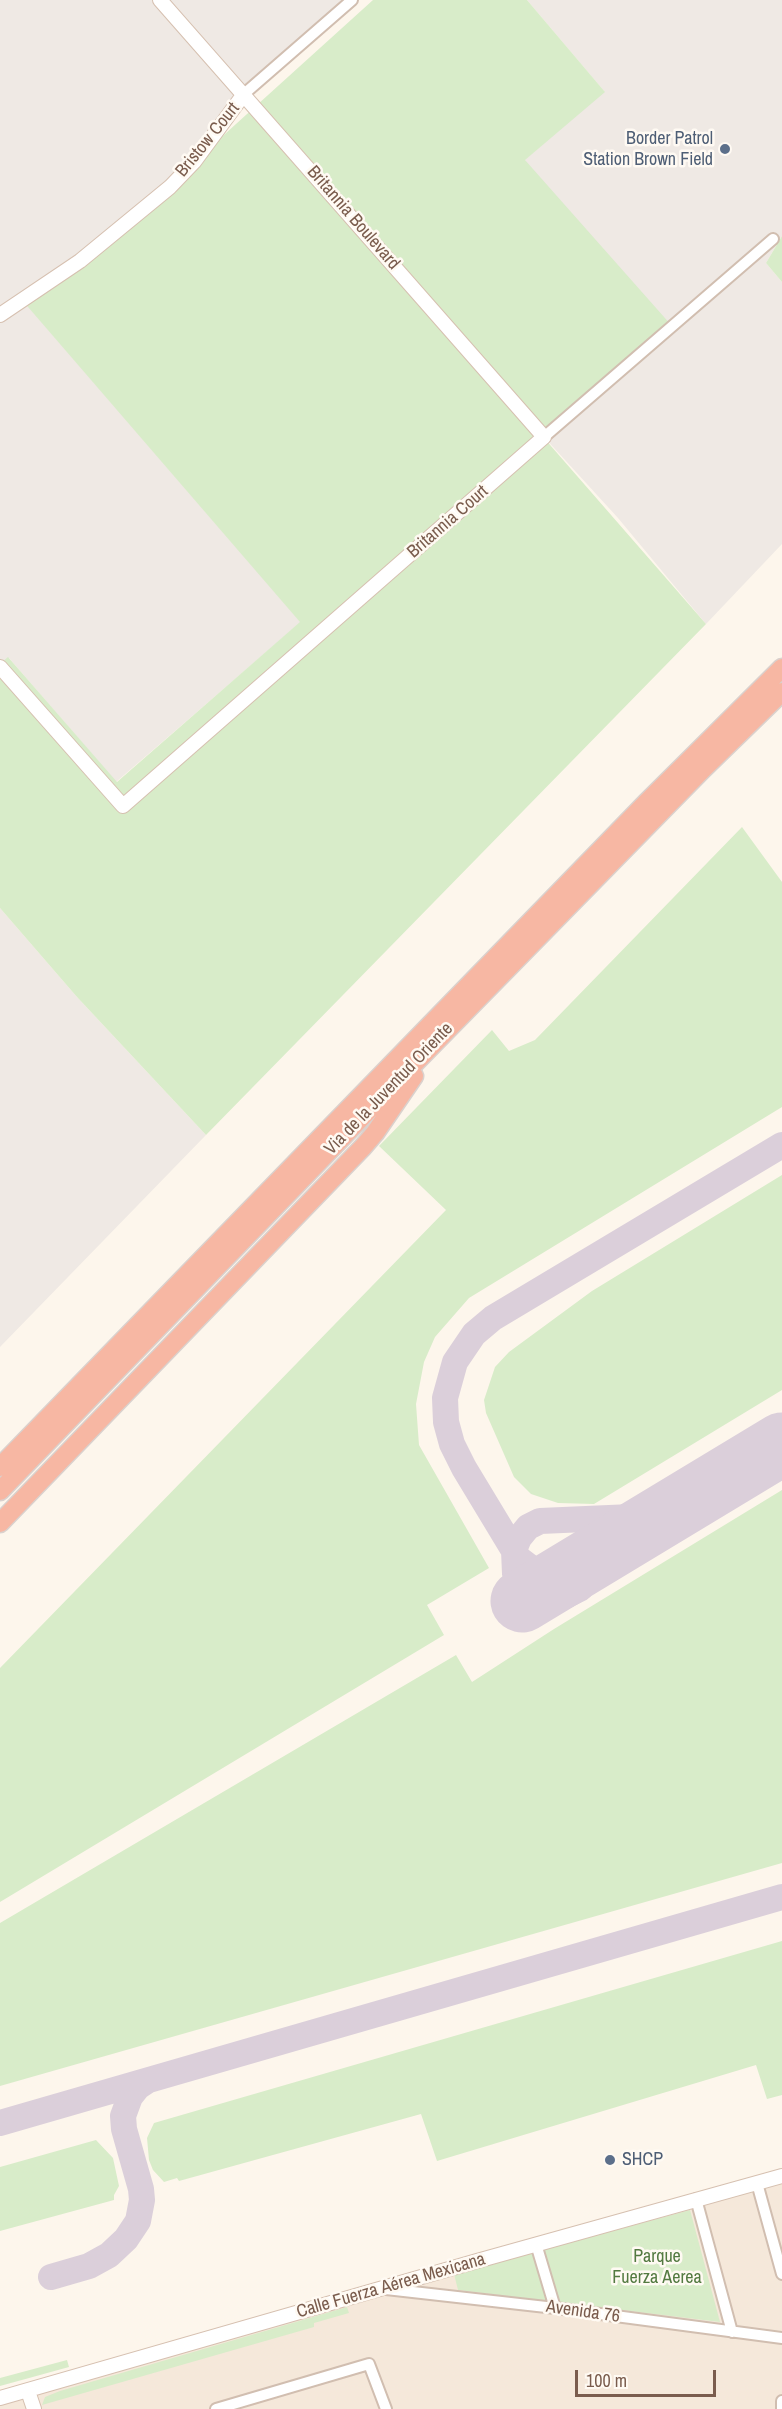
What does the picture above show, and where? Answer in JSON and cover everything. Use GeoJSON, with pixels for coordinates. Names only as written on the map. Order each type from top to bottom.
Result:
{"type":"FeatureCollection","features":[{"type":"Feature","properties":{"kind":"highway","name":"Via de la Juventud Oriente"},"geometry":{"type":"LineString","coordinates":[[0,1491],[436,1041],[698,763],[782,668]]}},
{"type":"Feature","properties":{"kind":"highway","name":"Via de la Juventud Oriente"},"geometry":{"type":"LineString","coordinates":[[0,1467],[645,803],[698,763],[782,692]]}},
{"type":"Feature","properties":{"kind":"highway"},"geometry":{"type":"LineString","coordinates":[[0,1523],[363,1147],[436,1041]]}},
{"type":"Feature","properties":{"kind":"street","name":"Britannia Boulevard"},"geometry":{"type":"LineString","coordinates":[[160,0],[544,437]]}},
{"type":"Feature","properties":{"kind":"street","name":"Bristow Court"},"geometry":{"type":"LineString","coordinates":[[0,315],[80,261],[170,187],[194,162],[244,94],[352,0]]}},
{"type":"Feature","properties":{"kind":"street","name":"Britannia Court"},"geometry":{"type":"LineString","coordinates":[[0,667],[123,806],[773,239]]}},
{"type":"Feature","properties":{"kind":"street","name":"Calle Fuerza Aérea Mexicana"},"geometry":{"type":"LineString","coordinates":[[0,2398],[782,2176]]}},
{"type":"Feature","properties":{"kind":"street"},"geometry":{"type":"LineString","coordinates":[[757,2183],[782,2274]]}},
{"type":"Feature","properties":{"kind":"street"},"geometry":{"type":"LineString","coordinates":[[696,2199],[732,2332]]}},
{"type":"Feature","properties":{"kind":"street"},"geometry":{"type":"LineString","coordinates":[[536,2244],[555,2308]]}},
{"type":"Feature","properties":{"kind":"street","name":"Avenida 76"},"geometry":{"type":"LineString","coordinates":[[384,2289],[555,2308],[782,2338]]}},
{"type":"Feature","properties":{"kind":"street"},"geometry":{"type":"LineString","coordinates":[[216,2409],[369,2364],[386,2409]]}},
{"type":"Feature","properties":{"kind":"street"},"geometry":{"type":"LineString","coordinates":[[28,2391],[34,2409]]}},
{"type":"Feature","properties":{"kind":"street"},"geometry":{"type":"LineString","coordinates":[[782,2401],[782,2409]]}},
{"type":"Feature","properties":{"kind":"shaded area"},"geometry":{"type":"Polygon","coordinates":[[[0,0],[352,0],[244,94],[194,162],[23,300],[301,622],[116,782],[9,658],[0,664],[0,0]]]}},
{"type":"Feature","properties":{"kind":"shaded area"},"geometry":{"type":"Polygon","coordinates":[[[527,0],[782,0],[782,236],[766,263],[782,282],[782,544],[706,624],[618,518],[544,437],[525,159],[604,91],[527,0]]]}},
{"type":"Feature","properties":{"kind":"shaded area"},"geometry":{"type":"Polygon","coordinates":[[[0,908],[77,997],[206,1135],[0,1347],[0,908]]]}},
{"type":"Feature","properties":{"kind":"shaded area"},"geometry":{"type":"Polygon","coordinates":[[[782,2171],[782,2409],[0,2409],[0,2396],[782,2171]]]}},
{"type":"Feature","properties":{"kind":"green space"},"geometry":{"type":"Polygon","coordinates":[[[373,0],[527,0],[605,92],[525,160],[672,326],[544,438],[706,624],[206,1135],[77,997],[0,908],[0,664],[8,657],[117,782],[300,622],[22,300],[194,162],[373,0]]]}},
{"type":"Feature","properties":{"kind":"green space"},"geometry":{"type":"Polygon","coordinates":[[[782,236],[782,282],[766,263],[782,236]]]}},
{"type":"Feature","properties":{"kind":"green space"},"geometry":{"type":"Polygon","coordinates":[[[742,827],[782,882],[782,1107],[469,1298],[435,1337],[424,1362],[416,1404],[419,1445],[489,1568],[427,1605],[444,1635],[0,1902],[0,1668],[446,1210],[379,1146],[492,1030],[509,1051],[535,1040],[742,827]]]}},
{"type":"Feature","properties":{"kind":"green space"},"geometry":{"type":"Polygon","coordinates":[[[782,1175],[782,1390],[594,1504],[558,1503],[531,1494],[514,1477],[486,1413],[484,1400],[495,1367],[509,1352],[592,1291],[782,1175]]]}},
{"type":"Feature","properties":{"kind":"green space"},"geometry":{"type":"Polygon","coordinates":[[[782,1490],[782,1863],[0,2086],[0,1923],[456,1655],[472,1682],[554,1629],[782,1490]]]}},
{"type":"Feature","properties":{"kind":"green space"},"geometry":{"type":"Polygon","coordinates":[[[782,1941],[782,2095],[767,2099],[756,2065],[437,2161],[421,2114],[179,2181],[177,2178],[164,2182],[153,2170],[149,2160],[147,2138],[154,2123],[782,1941]]]}},
{"type":"Feature","properties":{"kind":"green space"},"geometry":{"type":"Polygon","coordinates":[[[96,2140],[113,2158],[119,2186],[114,2200],[0,2231],[0,2167],[96,2140]]]}},
{"type":"Feature","properties":{"kind":"green space","name":"Parque Fuerza Aerea"},"geometry":{"type":"Polygon","coordinates":[[[690,2210],[720,2322],[458,2290],[454,2274],[690,2210]]]}},
{"type":"Feature","properties":{"kind":"green space"},"geometry":{"type":"Polygon","coordinates":[[[347,2307],[349,2313],[314,2323],[314,2327],[42,2405],[45,2397],[60,2391],[347,2307]]]}},
{"type":"Feature","properties":{"kind":"green space"},"geometry":{"type":"Polygon","coordinates":[[[67,2360],[69,2367],[0,2386],[0,2378],[67,2360]]]}},
{"type":"Feature","properties":{"kind":"taxiway"},"geometry":{"type":"LineString","coordinates":[[573,1570],[544,1573],[531,1568],[519,1559],[464,1468],[452,1444],[446,1422],[445,1398],[455,1362],[474,1334],[493,1318],[782,1145]]}},
{"type":"Feature","properties":{"kind":"taxiway"},"geometry":{"type":"LineString","coordinates":[[613,1546],[597,1558],[581,1588],[557,1600],[533,1594],[515,1574],[514,1550],[519,1538],[528,1527],[540,1521],[655,1516],[677,1507]]}},
{"type":"Feature","properties":{"kind":"taxiway"},"geometry":{"type":"LineString","coordinates":[[0,2123],[782,1897]]}},
{"type":"Feature","properties":{"kind":"taxiway"},"geometry":{"type":"LineString","coordinates":[[51,2277],[89,2266],[109,2255],[126,2239],[138,2221],[142,2200],[141,2189],[124,2129],[123,2116],[130,2097],[147,2081]]}},
{"type":"Feature","properties":{"kind":"runway"},"geometry":{"type":"LineString","coordinates":[[522,1601],[782,1444]]}},
{"type":"Feature","properties":{"kind":"place","name":"Border Patrol Station Brown Field"},"geometry":{"type":"Point","coordinates":[725,149]}},
{"type":"Feature","properties":{"kind":"place","name":"SHCP"},"geometry":{"type":"Point","coordinates":[610,2160]}}]}
